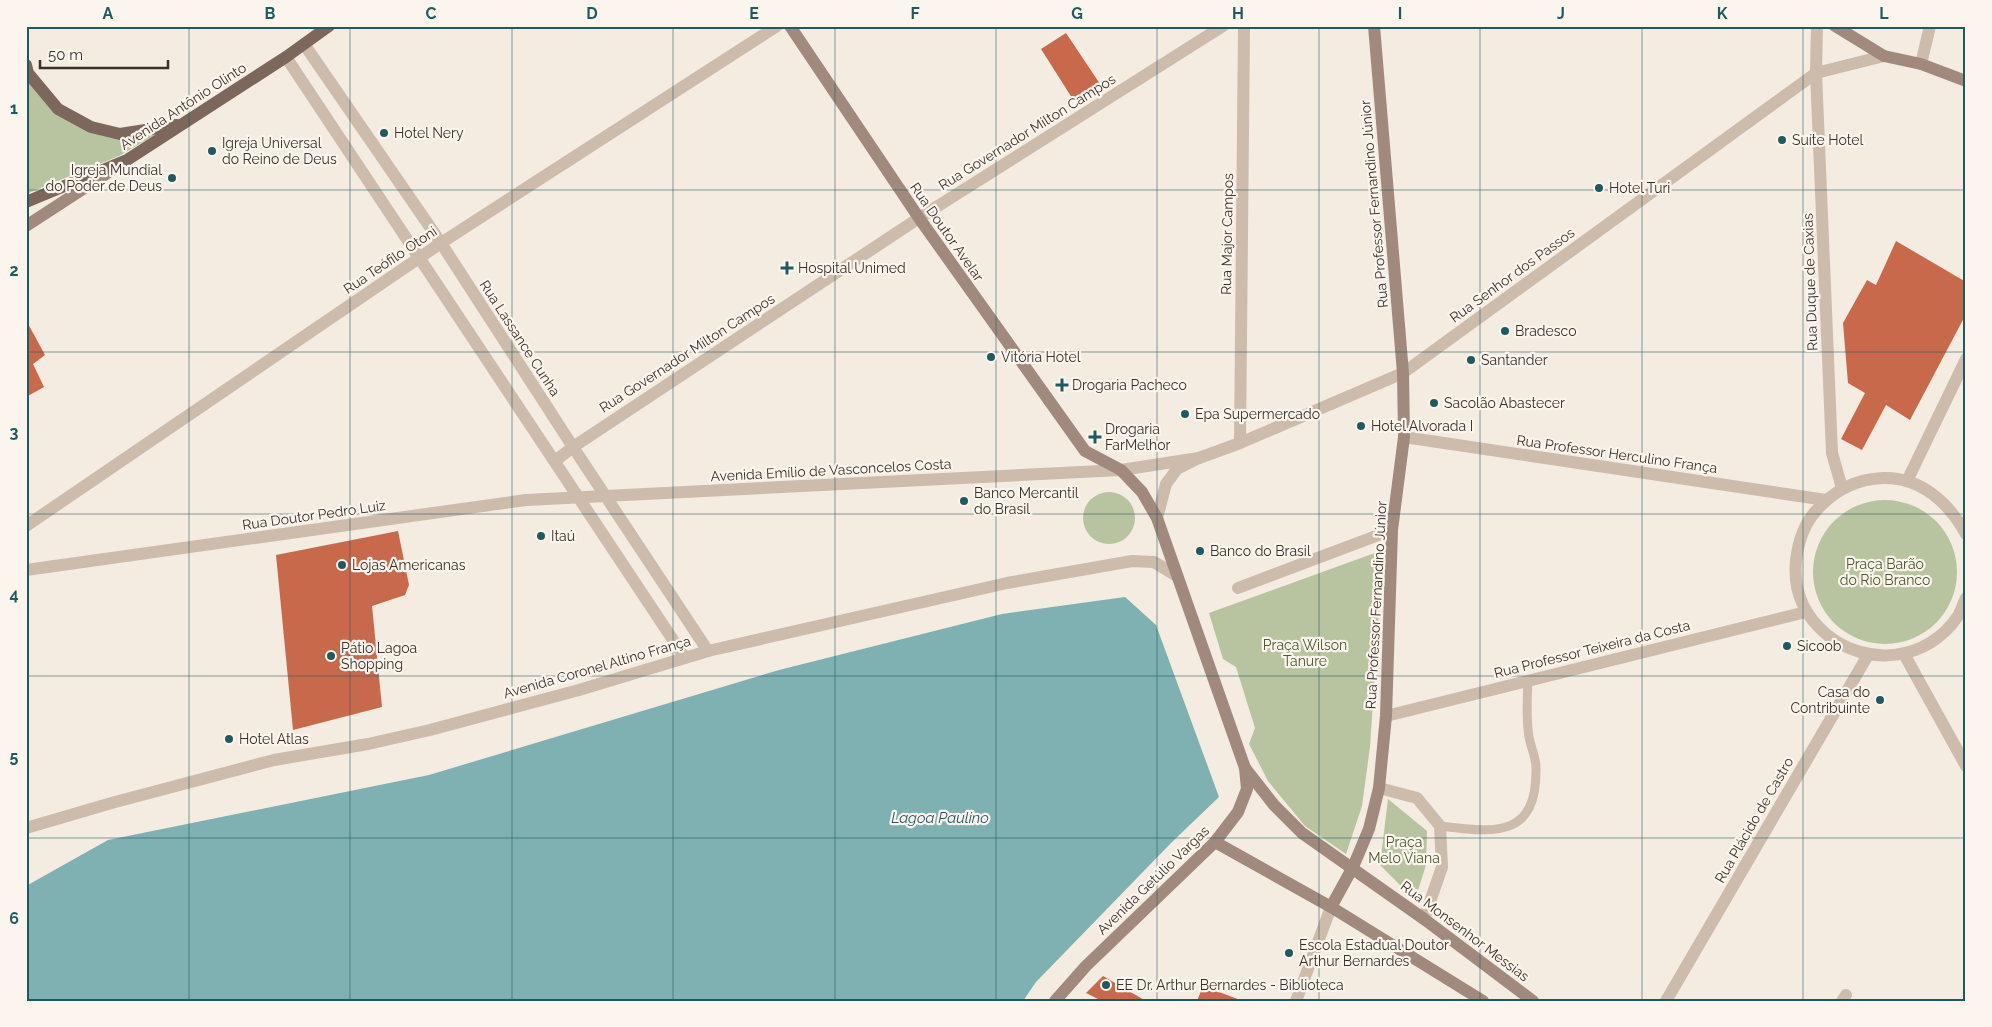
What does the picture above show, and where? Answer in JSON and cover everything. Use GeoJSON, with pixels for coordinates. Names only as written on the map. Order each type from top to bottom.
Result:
{"type":"FeatureCollection","features":[{"type":"Feature","properties":{"kind":"main road","name":"Avenida Antônio Olinto"},"geometry":{"type":"LineString","coordinates":[[26,226],[286,58],[329,26]]}},
{"type":"Feature","properties":{"kind":"main road","name":"Rua Doutor Avelar"},"geometry":{"type":"LineString","coordinates":[[790,26],[919,218],[1085,451],[1122,469]]}},
{"type":"Feature","properties":{"kind":"main road","name":"Rua Professor Fernandino Júnior"},"geometry":{"type":"LineString","coordinates":[[1331,907],[1353,868],[1369,829],[1379,788],[1386,716],[1392,530],[1404,437],[1403,373],[1374,26]]}},
{"type":"Feature","properties":{"kind":"main road"},"geometry":{"type":"LineString","coordinates":[[1835,26],[1884,56],[1921,64],[1966,81]]}},
{"type":"Feature","properties":{"kind":"main road"},"geometry":{"type":"LineString","coordinates":[[26,66],[28,73],[58,109],[91,127],[120,134],[183,125]]}},
{"type":"Feature","properties":{"kind":"main road"},"geometry":{"type":"LineString","coordinates":[[26,202],[127,160]]}},
{"type":"Feature","properties":{"kind":"main road"},"geometry":{"type":"LineString","coordinates":[[1122,469],[1142,492],[1158,518],[1245,768]]}},
{"type":"Feature","properties":{"kind":"main road","name":"Avenida Getúlio Vargas"},"geometry":{"type":"LineString","coordinates":[[1055,1001],[1086,966],[1215,842],[1238,812],[1247,789],[1245,768]]}},
{"type":"Feature","properties":{"kind":"main road","name":"Rua Monsenhor Messias"},"geometry":{"type":"LineString","coordinates":[[1245,768],[1274,805],[1302,833],[1424,919],[1533,1001]]}},
{"type":"Feature","properties":{"kind":"main road"},"geometry":{"type":"LineString","coordinates":[[1215,842],[1331,907],[1483,1001]]}},
{"type":"Feature","properties":{"kind":"street","name":"Rua Teófilo Otoni"},"geometry":{"type":"LineString","coordinates":[[26,526],[441,243],[776,26]]}},
{"type":"Feature","properties":{"kind":"street","name":"Rua Governador Milton Campos"},"geometry":{"type":"LineString","coordinates":[[555,461],[573,447],[919,218],[1223,26]]}},
{"type":"Feature","properties":{"kind":"street","name":"Rua Major Campos"},"geometry":{"type":"LineString","coordinates":[[1240,443],[1244,26]]}},
{"type":"Feature","properties":{"kind":"street"},"geometry":{"type":"LineString","coordinates":[[1816,73],[1817,26]]}},
{"type":"Feature","properties":{"kind":"street"},"geometry":{"type":"LineString","coordinates":[[1921,64],[1930,26]]}},
{"type":"Feature","properties":{"kind":"street","name":"Rua Lassance Cunha"},"geometry":{"type":"LineString","coordinates":[[304,44],[441,243],[708,651]]}},
{"type":"Feature","properties":{"kind":"street","name":"Rua Senhor dos Passos"},"geometry":{"type":"LineString","coordinates":[[1158,518],[1166,484],[1177,469],[1403,373],[1816,73],[1884,56]]}},
{"type":"Feature","properties":{"kind":"street"},"geometry":{"type":"LineString","coordinates":[[286,58],[685,658]]}},
{"type":"Feature","properties":{"kind":"street","name":"Rua Duque de Caxias"},"geometry":{"type":"LineString","coordinates":[[1816,73],[1832,453],[1842,488]]}},
{"type":"Feature","properties":{"kind":"street"},"geometry":{"type":"LineString","coordinates":[[1907,481],[1966,359]]}},
{"type":"Feature","properties":{"kind":"street","name":"Rua Professor Herculino França"},"geometry":{"type":"LineString","coordinates":[[1404,437],[1826,500]]}},
{"type":"Feature","properties":{"kind":"street","name":"Rua Senhor dos Passos"},"geometry":{"type":"LineString","coordinates":[[1122,469],[1200,458]]}},
{"type":"Feature","properties":{"kind":"street","name":"Avenida Emílio de Vasconcelos Costa"},"geometry":{"type":"LineString","coordinates":[[606,497],[1122,469]]}},
{"type":"Feature","properties":{"kind":"street"},"geometry":{"type":"LineString","coordinates":[[1966,534],[1956,517],[1943,501],[1926,489],[1907,481],[1885,478],[1863,480],[1842,488],[1826,500],[1808,520],[1798,545],[1795,572],[1798,593],[1806,612],[1816,625],[1840,645],[1868,655],[1904,654],[1925,646],[1962,618],[1966,598]]}},
{"type":"Feature","properties":{"kind":"street","name":"Rua Doutor Pedro Luiz"},"geometry":{"type":"LineString","coordinates":[[26,570],[526,500],[606,497]]}},
{"type":"Feature","properties":{"kind":"street"},"geometry":{"type":"LineString","coordinates":[[1238,588],[1392,530]]}},
{"type":"Feature","properties":{"kind":"street","name":"Avenida Coronel Altino França"},"geometry":{"type":"LineString","coordinates":[[26,828],[114,802],[274,760],[368,744],[430,730],[579,690],[708,651],[1007,582],[1132,561],[1154,562],[1178,576]]}},
{"type":"Feature","properties":{"kind":"street","name":"Rua Professor Teixeira da Costa"},"geometry":{"type":"LineString","coordinates":[[1386,716],[1806,612]]}},
{"type":"Feature","properties":{"kind":"street"},"geometry":{"type":"LineString","coordinates":[[1904,654],[1966,766]]}},
{"type":"Feature","properties":{"kind":"street","name":"Rua Plácido de Castro"},"geometry":{"type":"LineString","coordinates":[[1666,1001],[1868,655]]}},
{"type":"Feature","properties":{"kind":"street"},"geometry":{"type":"LineString","coordinates":[[1379,788],[1417,798],[1440,826],[1442,867],[1424,919]]}},
{"type":"Feature","properties":{"kind":"street"},"geometry":{"type":"LineString","coordinates":[[1296,1001],[1331,907]]}},
{"type":"Feature","properties":{"kind":"lane"},"geometry":{"type":"LineString","coordinates":[[1440,826],[1497,829],[1520,821],[1527,815],[1535,791],[1536,778],[1535,759],[1529,736],[1528,680]]}},
{"type":"Feature","properties":{"kind":"green space"},"geometry":{"type":"Polygon","coordinates":[[[26,77],[86,131],[158,133],[119,156],[26,194],[26,77]]]}},
{"type":"Feature","properties":{"kind":"green space"},"geometry":{"type":"Polygon","coordinates":[[[1104,492],[1114,492],[1123,496],[1131,504],[1135,518],[1131,532],[1123,540],[1114,544],[1104,544],[1095,540],[1087,532],[1083,523],[1083,513],[1087,504],[1095,496],[1104,492]]]}},
{"type":"Feature","properties":{"kind":"green space","name":"Praça Barão do Rio Branco"},"geometry":{"type":"Polygon","coordinates":[[[1885,500],[1913,505],[1936,521],[1952,544],[1957,572],[1952,600],[1936,623],[1913,639],[1885,644],[1857,639],[1834,623],[1818,600],[1813,572],[1818,544],[1834,521],[1857,505],[1885,500]]]}},
{"type":"Feature","properties":{"kind":"green space","name":"Praça Wilson Tanure"},"geometry":{"type":"Polygon","coordinates":[[[1383,550],[1370,747],[1362,806],[1346,854],[1305,826],[1268,781],[1249,744],[1255,728],[1236,667],[1223,659],[1209,613],[1383,550]]]}},
{"type":"Feature","properties":{"kind":"green space","name":"Praça Melo Viana"},"geometry":{"type":"Polygon","coordinates":[[[1388,799],[1427,831],[1426,865],[1415,900],[1380,865],[1388,799]]]}},
{"type":"Feature","properties":{"kind":"water","name":"Lagoa Paulino"},"geometry":{"type":"Polygon","coordinates":[[[1125,597],[1156,625],[1219,797],[1172,842],[1036,982],[1023,1001],[26,1001],[26,886],[108,840],[429,775],[779,670],[1002,614],[1125,597]]]}},
{"type":"Feature","properties":{"kind":"building"},"geometry":{"type":"Polygon","coordinates":[[[1066,33],[1100,84],[1074,101],[1041,49],[1066,33]]]}},
{"type":"Feature","properties":{"kind":"building"},"geometry":{"type":"Polygon","coordinates":[[[1896,241],[1966,282],[1966,314],[1910,420],[1886,405],[1862,450],[1841,439],[1865,393],[1848,383],[1843,323],[1867,280],[1876,285],[1896,241]]]}},
{"type":"Feature","properties":{"kind":"building"},"geometry":{"type":"Polygon","coordinates":[[[26,320],[45,355],[33,364],[44,387],[26,397],[26,320]]]}},
{"type":"Feature","properties":{"kind":"building","name":"Pátio Lagoa Shopping"},"geometry":{"type":"Polygon","coordinates":[[[398,531],[409,585],[405,595],[372,606],[382,707],[293,730],[276,555],[398,531]]]}},
{"type":"Feature","properties":{"kind":"building","name":"EE Dr. Arthur Bernardes - Biblioteca"},"geometry":{"type":"Polygon","coordinates":[[[1103,976],[1146,1001],[1102,1001],[1086,993],[1103,976]]]}},
{"type":"Feature","properties":{"kind":"building"},"geometry":{"type":"Polygon","coordinates":[[[1203,986],[1243,1001],[1197,1001],[1203,986]]]}},
{"type":"Feature","properties":{"kind":"place","name":"Hotel Nery"},"geometry":{"type":"Point","coordinates":[384,133]}},
{"type":"Feature","properties":{"kind":"place","name":"Suíte Hotel"},"geometry":{"type":"Point","coordinates":[1782,140]}},
{"type":"Feature","properties":{"kind":"place","name":"Igreja Universal do Reino de Deus"},"geometry":{"type":"Point","coordinates":[212,151]}},
{"type":"Feature","properties":{"kind":"place","name":"Igreja Mundial do Poder de Deus"},"geometry":{"type":"Point","coordinates":[172,178]}},
{"type":"Feature","properties":{"kind":"place","name":"Hotel Turi"},"geometry":{"type":"Point","coordinates":[1599,188]}},
{"type":"Feature","properties":{"kind":"place","name":"Hospital Unimed"},"geometry":{"type":"Point","coordinates":[787,268]}},
{"type":"Feature","properties":{"kind":"place","name":"Bradesco"},"geometry":{"type":"Point","coordinates":[1505,331]}},
{"type":"Feature","properties":{"kind":"place","name":"Vitória Hotel"},"geometry":{"type":"Point","coordinates":[991,357]}},
{"type":"Feature","properties":{"kind":"place","name":"Santander"},"geometry":{"type":"Point","coordinates":[1471,360]}},
{"type":"Feature","properties":{"kind":"place","name":"Drogaria Pacheco"},"geometry":{"type":"Point","coordinates":[1062,385]}},
{"type":"Feature","properties":{"kind":"place","name":"Sacolão Abastecer"},"geometry":{"type":"Point","coordinates":[1434,403]}},
{"type":"Feature","properties":{"kind":"place","name":"Epa Supermercado"},"geometry":{"type":"Point","coordinates":[1185,414]}},
{"type":"Feature","properties":{"kind":"place","name":"Hotel Alvorada I"},"geometry":{"type":"Point","coordinates":[1361,426]}},
{"type":"Feature","properties":{"kind":"place","name":"Drogaria FarMelhor"},"geometry":{"type":"Point","coordinates":[1095,437]}},
{"type":"Feature","properties":{"kind":"place","name":"Banco Mercantil do Brasil"},"geometry":{"type":"Point","coordinates":[964,501]}},
{"type":"Feature","properties":{"kind":"place","name":"Itaú"},"geometry":{"type":"Point","coordinates":[541,536]}},
{"type":"Feature","properties":{"kind":"place","name":"Banco do Brasil"},"geometry":{"type":"Point","coordinates":[1200,551]}},
{"type":"Feature","properties":{"kind":"place","name":"Lojas Americanas"},"geometry":{"type":"Point","coordinates":[342,565]}},
{"type":"Feature","properties":{"kind":"place","name":"Sicoob"},"geometry":{"type":"Point","coordinates":[1787,646]}},
{"type":"Feature","properties":{"kind":"place","name":"Pátio Lagoa Shopping"},"geometry":{"type":"Point","coordinates":[331,656]}},
{"type":"Feature","properties":{"kind":"place","name":"Casa do Contribuinte"},"geometry":{"type":"Point","coordinates":[1880,700]}},
{"type":"Feature","properties":{"kind":"place","name":"Hotel Atlas"},"geometry":{"type":"Point","coordinates":[229,739]}},
{"type":"Feature","properties":{"kind":"place","name":"Escola Estadual Doutor Arthur Bernardes"},"geometry":{"type":"Point","coordinates":[1289,953]}},
{"type":"Feature","properties":{"kind":"place","name":"EE Dr. Arthur Bernardes - Biblioteca"},"geometry":{"type":"Point","coordinates":[1106,985]}}]}
